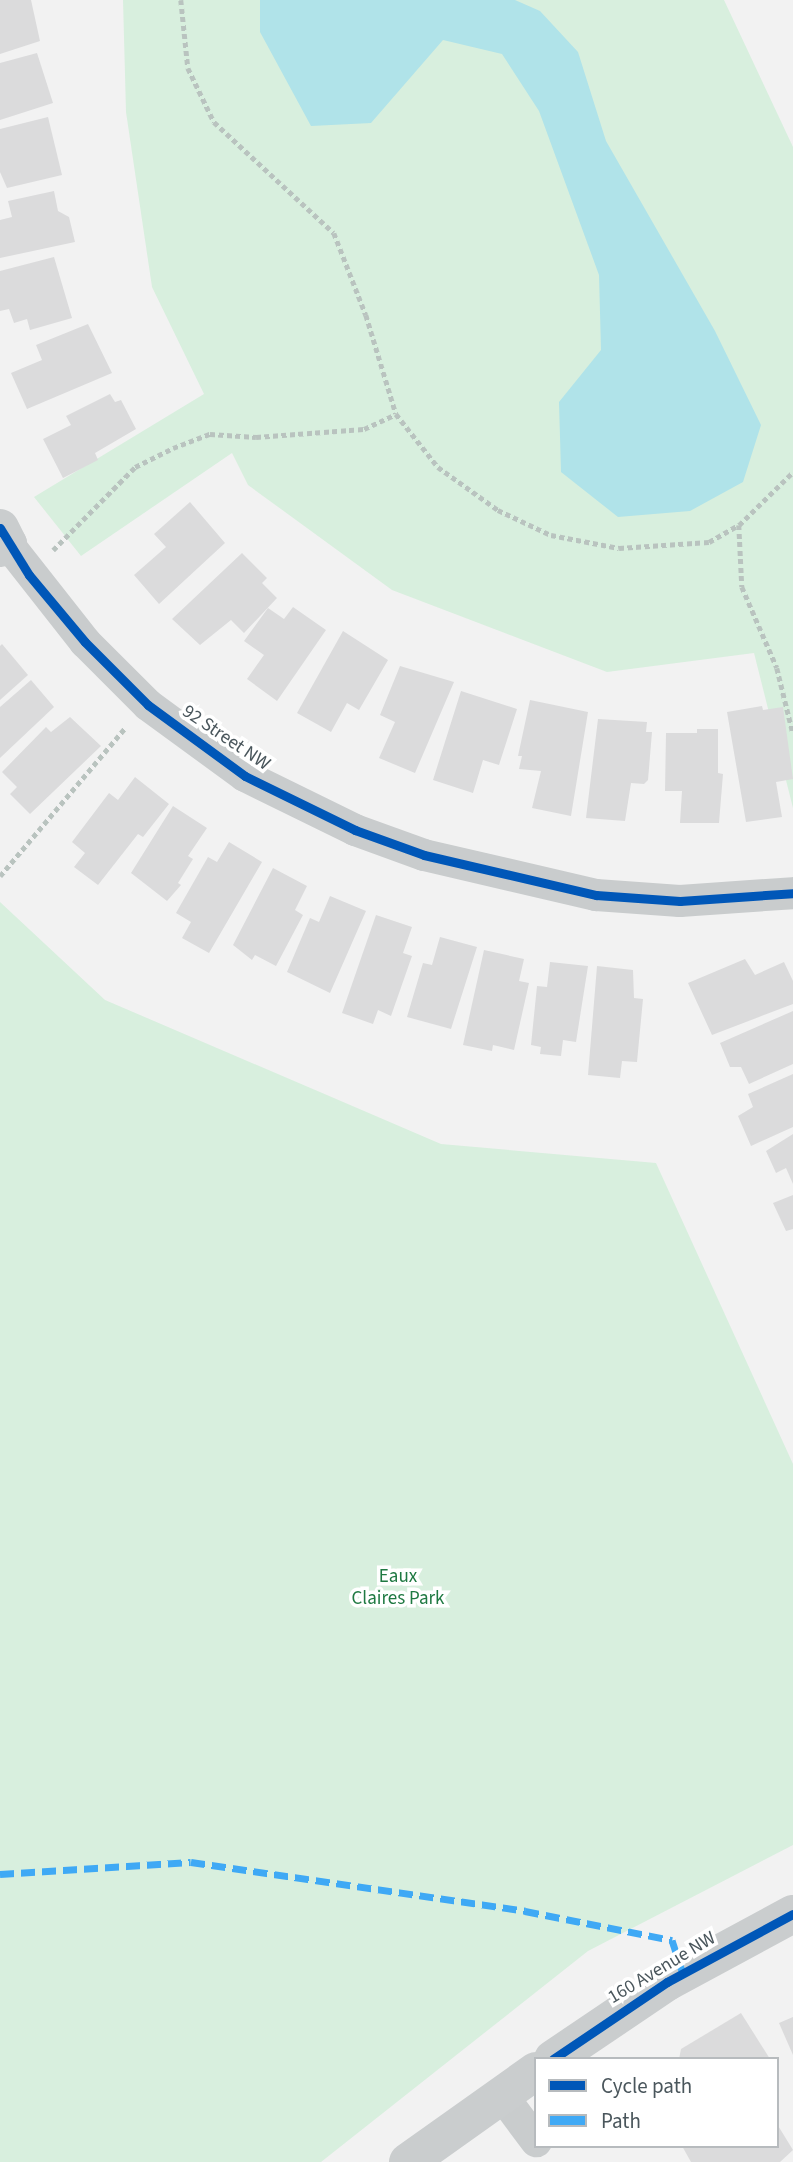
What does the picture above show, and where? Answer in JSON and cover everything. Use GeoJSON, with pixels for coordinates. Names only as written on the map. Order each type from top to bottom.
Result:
{"type":"FeatureCollection","features":[{"type":"Feature","properties":{"kind":"street","name":"92 Street NW"},"geometry":{"type":"LineString","coordinates":[[3,540],[85,642],[148,705],[245,776],[355,830],[424,855],[596,895],[680,901],[793,893]]}},
{"type":"Feature","properties":{"kind":"street","name":"160 Avenue NW"},"geometry":{"type":"LineString","coordinates":[[556,2057],[667,1982],[793,1914]]}},
{"type":"Feature","properties":{"kind":"street"},"geometry":{"type":"LineString","coordinates":[[408,2162],[534,2072]]}},
{"type":"Feature","properties":{"kind":"street"},"geometry":{"type":"LineString","coordinates":[[501,2094],[534,2138]]}},
{"type":"Feature","properties":{"kind":"path"},"geometry":{"type":"LineString","coordinates":[[181,0],[188,68],[214,122],[334,233],[366,315],[396,414],[438,467],[498,510],[551,535],[619,548],[709,542],[739,525],[793,472]]}},
{"type":"Feature","properties":{"kind":"path"},"geometry":{"type":"LineString","coordinates":[[29,575],[135,467],[173,448],[210,435],[256,437],[364,429],[396,414]]}},
{"type":"Feature","properties":{"kind":"path"},"geometry":{"type":"LineString","coordinates":[[739,525],[742,587],[777,668],[793,733]]}},
{"type":"Feature","properties":{"kind":"path"},"geometry":{"type":"LineString","coordinates":[[0,876],[114,738],[148,705]]}},
{"type":"Feature","properties":{"kind":"green space"},"geometry":{"type":"Polygon","coordinates":[[[123,0],[724,0],[793,147],[793,808],[754,653],[607,672],[392,590],[248,485],[232,453],[81,556],[34,497],[204,394],[152,287],[126,112],[123,0]]]}},
{"type":"Feature","properties":{"kind":"green space","name":"Eaux Claires Park"},"geometry":{"type":"Polygon","coordinates":[[[0,902],[105,1000],[441,1144],[656,1163],[793,1464],[793,1845],[588,1951],[321,2162],[0,2162],[0,902]]]}},
{"type":"Feature","properties":{"kind":"water"},"geometry":{"type":"Polygon","coordinates":[[[260,0],[515,0],[540,11],[578,52],[606,141],[715,331],[761,425],[743,482],[690,511],[618,517],[561,472],[559,402],[601,350],[599,275],[539,111],[502,54],[443,40],[371,123],[311,126],[260,32],[260,0]]]}},
{"type":"Feature","properties":{"kind":"building"},"geometry":{"type":"Polygon","coordinates":[[[0,0],[31,0],[40,41],[0,54],[0,0]]]}},
{"type":"Feature","properties":{"kind":"building"},"geometry":{"type":"Polygon","coordinates":[[[37,53],[53,103],[0,120],[0,63],[37,53]]]}},
{"type":"Feature","properties":{"kind":"building"},"geometry":{"type":"Polygon","coordinates":[[[48,117],[62,175],[7,188],[0,172],[0,129],[48,117]]]}},
{"type":"Feature","properties":{"kind":"building"},"geometry":{"type":"Polygon","coordinates":[[[54,191],[58,211],[69,217],[75,242],[0,258],[0,220],[12,217],[8,201],[54,191]]]}},
{"type":"Feature","properties":{"kind":"building"},"geometry":{"type":"Polygon","coordinates":[[[54,257],[72,318],[30,330],[27,319],[14,323],[9,309],[0,311],[0,271],[54,257]]]}},
{"type":"Feature","properties":{"kind":"building"},"geometry":{"type":"Polygon","coordinates":[[[88,324],[112,373],[27,409],[11,373],[42,360],[36,345],[88,324]]]}},
{"type":"Feature","properties":{"kind":"building"},"geometry":{"type":"Polygon","coordinates":[[[110,394],[115,402],[121,400],[136,429],[95,453],[98,460],[63,478],[43,439],[71,425],[66,416],[110,394]]]}},
{"type":"Feature","properties":{"kind":"building"},"geometry":{"type":"Polygon","coordinates":[[[190,502],[225,543],[159,604],[134,575],[166,547],[154,534],[190,502]]]}},
{"type":"Feature","properties":{"kind":"building"},"geometry":{"type":"Polygon","coordinates":[[[242,553],[267,578],[262,583],[277,598],[244,633],[231,620],[200,645],[172,619],[242,553]]]}},
{"type":"Feature","properties":{"kind":"building"},"geometry":{"type":"Polygon","coordinates":[[[293,607],[326,630],[277,701],[247,679],[264,655],[244,641],[268,608],[284,619],[293,607]]]}},
{"type":"Feature","properties":{"kind":"building"},"geometry":{"type":"Polygon","coordinates":[[[343,631],[388,660],[359,710],[347,703],[331,732],[297,713],[343,631]]]}},
{"type":"Feature","properties":{"kind":"building"},"geometry":{"type":"Polygon","coordinates":[[[2,644],[28,675],[0,700],[0,646],[2,644]]]}},
{"type":"Feature","properties":{"kind":"building"},"geometry":{"type":"Polygon","coordinates":[[[400,666],[454,682],[415,773],[379,758],[395,722],[380,715],[400,666]]]}},
{"type":"Feature","properties":{"kind":"building"},"geometry":{"type":"Polygon","coordinates":[[[31,680],[54,707],[0,758],[0,707],[31,680]]]}},
{"type":"Feature","properties":{"kind":"building"},"geometry":{"type":"Polygon","coordinates":[[[461,691],[517,709],[499,765],[483,760],[473,793],[433,780],[461,691]]]}},
{"type":"Feature","properties":{"kind":"building"},"geometry":{"type":"Polygon","coordinates":[[[530,700],[588,712],[571,816],[532,808],[541,771],[519,769],[522,756],[518,756],[530,700]]]}},
{"type":"Feature","properties":{"kind":"building"},"geometry":{"type":"Polygon","coordinates":[[[762,706],[763,710],[783,707],[793,779],[776,782],[782,817],[746,822],[727,712],[762,706]]]}},
{"type":"Feature","properties":{"kind":"building"},"geometry":{"type":"Polygon","coordinates":[[[70,717],[101,746],[30,814],[10,794],[17,787],[2,772],[46,727],[51,732],[70,717]]]}},
{"type":"Feature","properties":{"kind":"building"},"geometry":{"type":"Polygon","coordinates":[[[598,719],[647,722],[646,732],[652,732],[648,780],[644,784],[631,783],[625,821],[586,818],[598,719]]]}},
{"type":"Feature","properties":{"kind":"building"},"geometry":{"type":"Polygon","coordinates":[[[697,729],[718,729],[718,773],[723,774],[719,823],[680,823],[682,791],[665,791],[666,733],[697,733],[697,729]]]}},
{"type":"Feature","properties":{"kind":"building"},"geometry":{"type":"Polygon","coordinates":[[[135,777],[169,804],[143,837],[138,834],[98,885],[74,867],[85,853],[72,842],[109,793],[118,800],[135,777]]]}},
{"type":"Feature","properties":{"kind":"building"},"geometry":{"type":"Polygon","coordinates":[[[173,806],[207,828],[188,856],[193,859],[178,883],[181,885],[167,901],[131,873],[173,806]]]}},
{"type":"Feature","properties":{"kind":"building"},"geometry":{"type":"Polygon","coordinates":[[[229,842],[262,862],[209,953],[182,938],[191,922],[176,913],[208,857],[217,862],[229,842]]]}},
{"type":"Feature","properties":{"kind":"building"},"geometry":{"type":"Polygon","coordinates":[[[273,868],[307,886],[295,910],[303,915],[276,966],[255,955],[252,960],[233,945],[273,868]]]}},
{"type":"Feature","properties":{"kind":"building"},"geometry":{"type":"Polygon","coordinates":[[[330,896],[366,911],[330,993],[287,972],[310,918],[319,922],[330,896]]]}},
{"type":"Feature","properties":{"kind":"building"},"geometry":{"type":"Polygon","coordinates":[[[376,915],[412,927],[403,953],[412,956],[391,1016],[378,1010],[373,1024],[342,1013],[376,915]]]}},
{"type":"Feature","properties":{"kind":"building"},"geometry":{"type":"Polygon","coordinates":[[[440,937],[477,947],[451,1029],[407,1017],[423,963],[432,965],[440,937]]]}},
{"type":"Feature","properties":{"kind":"building"},"geometry":{"type":"Polygon","coordinates":[[[484,950],[524,959],[519,981],[529,983],[514,1050],[493,1045],[492,1051],[463,1045],[484,950]]]}},
{"type":"Feature","properties":{"kind":"building"},"geometry":{"type":"Polygon","coordinates":[[[745,959],[755,975],[784,962],[793,981],[793,1004],[712,1035],[688,983],[745,959]]]}},
{"type":"Feature","properties":{"kind":"building"},"geometry":{"type":"Polygon","coordinates":[[[550,962],[588,966],[576,1042],[563,1040],[561,1056],[540,1054],[541,1047],[531,1045],[537,986],[547,987],[550,962]]]}},
{"type":"Feature","properties":{"kind":"building"},"geometry":{"type":"Polygon","coordinates":[[[597,966],[633,970],[634,998],[643,999],[637,1062],[622,1061],[620,1078],[588,1075],[597,966]]]}},
{"type":"Feature","properties":{"kind":"building"},"geometry":{"type":"Polygon","coordinates":[[[793,1011],[793,1064],[749,1084],[741,1067],[730,1067],[720,1043],[793,1011]]]}},
{"type":"Feature","properties":{"kind":"building"},"geometry":{"type":"Polygon","coordinates":[[[793,1074],[793,1127],[751,1146],[738,1116],[753,1107],[748,1094],[793,1074]]]}},
{"type":"Feature","properties":{"kind":"building"},"geometry":{"type":"Polygon","coordinates":[[[793,1134],[793,1184],[786,1168],[776,1173],[766,1151],[793,1134]]]}},
{"type":"Feature","properties":{"kind":"building"},"geometry":{"type":"Polygon","coordinates":[[[793,1195],[793,1229],[786,1231],[773,1203],[793,1195]]]}},
{"type":"Feature","properties":{"kind":"building"},"geometry":{"type":"Polygon","coordinates":[[[741,2013],[769,2057],[679,2057],[681,2049],[741,2013]]]}},
{"type":"Feature","properties":{"kind":"building"},"geometry":{"type":"Polygon","coordinates":[[[793,2017],[793,2055],[779,2023],[793,2017]]]}},
{"type":"Feature","properties":{"kind":"building"},"geometry":{"type":"Polygon","coordinates":[[[779,2127],[793,2150],[780,2162],[691,2162],[683,2148],[779,2148],[779,2127]]]}},
{"type":"Feature","properties":{"kind":"marked path"},"geometry":{"type":"LineString","coordinates":[[0,1874],[191,1862],[525,1911],[672,1940],[683,1973]]}},
{"type":"Feature","properties":{"kind":"cycle path"},"geometry":{"type":"LineString","coordinates":[[0,528],[29,575],[85,642],[148,705],[245,776],[355,830],[424,855],[596,895],[680,901],[793,893]]}},
{"type":"Feature","properties":{"kind":"cycle path"},"geometry":{"type":"LineString","coordinates":[[556,2057],[667,1982],[793,1914]]}}]}
